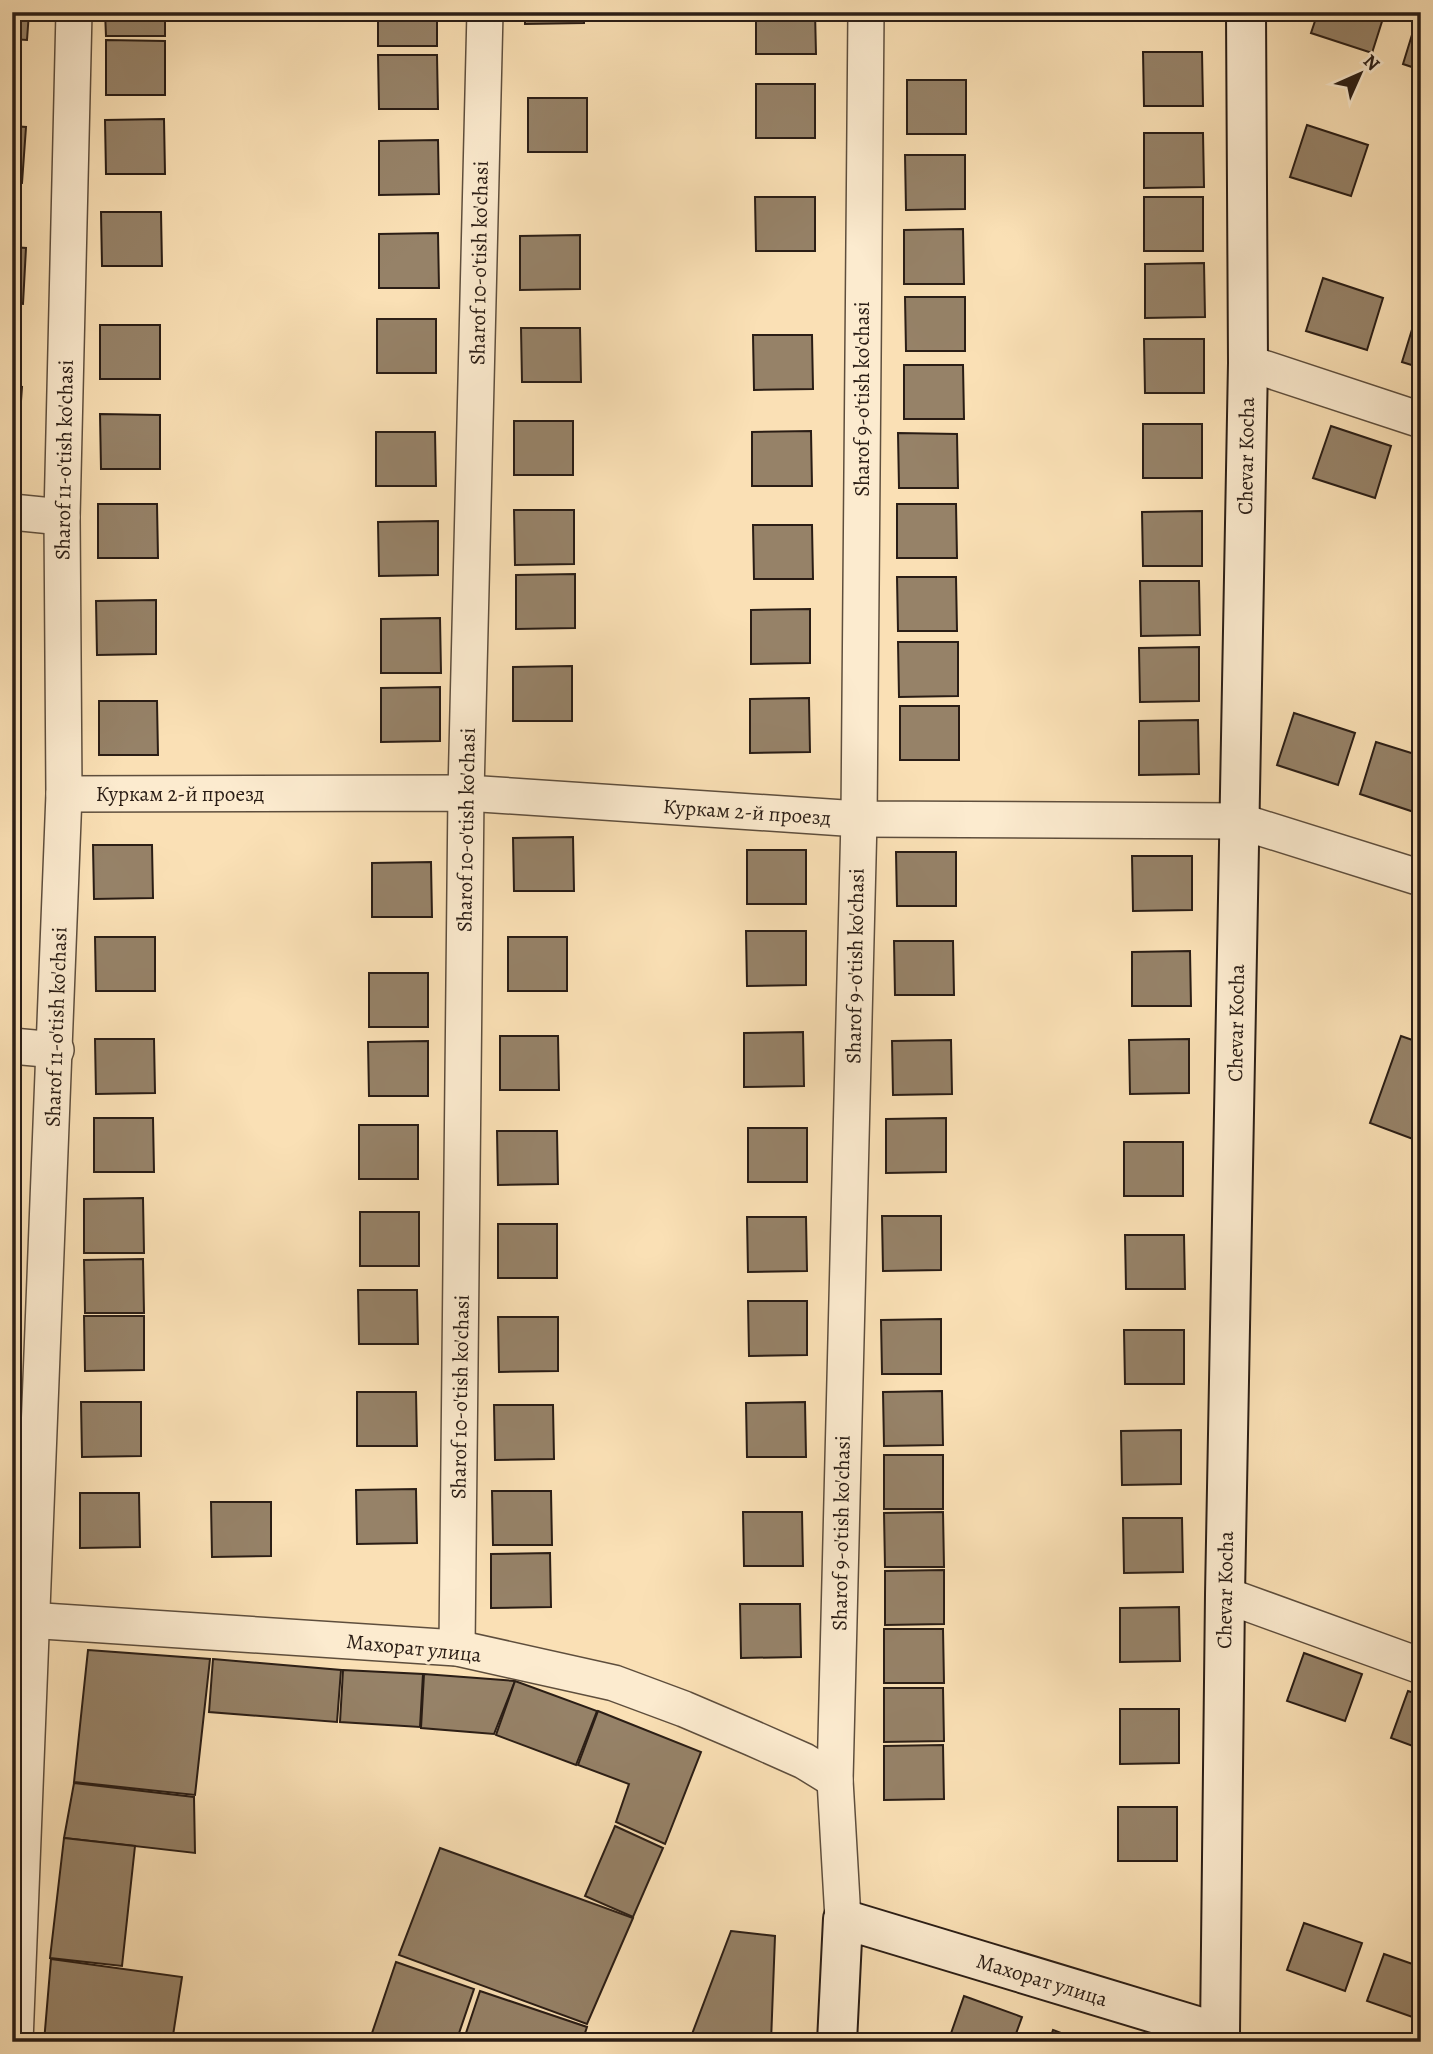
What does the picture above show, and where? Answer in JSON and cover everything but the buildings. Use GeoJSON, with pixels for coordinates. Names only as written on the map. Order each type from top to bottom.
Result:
{"type":"FeatureCollection","features":[{"type":"Feature","properties":{"kind":"street","name":"Sharof 11-o'tish ko'chasi"},"geometry":{"type":"LineString","coordinates":[[15,2042],[22,1620],[55,1050],[64,794],[62,517],[74,12]]}},
{"type":"Feature","properties":{"kind":"street","name":"Sharof 10-o'tish ko'chasi"},"geometry":{"type":"LineString","coordinates":[[457,1648],[466,793],[485,12]]}},
{"type":"Feature","properties":{"kind":"street","name":"Sharof 9-o'tish ko'chasi"},"geometry":{"type":"LineString","coordinates":[[842,1919],[835,1780],[859,820],[866,12]]}},
{"type":"Feature","properties":{"kind":"street","name":"Chevar Kocha"},"geometry":{"type":"LineString","coordinates":[[1231,2038],[1225,1595],[1248,363],[1246,12]]}},
{"type":"Feature","properties":{"kind":"street"},"geometry":{"type":"LineString","coordinates":[[1248,363],[1421,420]]}},
{"type":"Feature","properties":{"kind":"street"},"geometry":{"type":"LineString","coordinates":[[12,512],[62,517]]}},
{"type":"Feature","properties":{"kind":"street","name":"Куркам 2-й проезд"},"geometry":{"type":"LineString","coordinates":[[64,794],[466,793],[859,820],[1239,821],[1421,878]]}},
{"type":"Feature","properties":{"kind":"street"},"geometry":{"type":"LineString","coordinates":[[12,1046],[55,1050]]}},
{"type":"Feature","properties":{"kind":"street"},"geometry":{"type":"LineString","coordinates":[[1225,1595],[1421,1666]]}},
{"type":"Feature","properties":{"kind":"street","name":"Махорат улица"},"geometry":{"type":"LineString","coordinates":[[22,1620],[457,1648],[614,1684],[684,1709],[752,1738],[804,1761],[835,1780]]}},
{"type":"Feature","properties":{"kind":"street"},"geometry":{"type":"LineString","coordinates":[[837,2042],[842,1919]]}},
{"type":"Feature","properties":{"kind":"street","name":"Махорат улица"},"geometry":{"type":"LineString","coordinates":[[842,1919],[1231,2038]]}}]}
